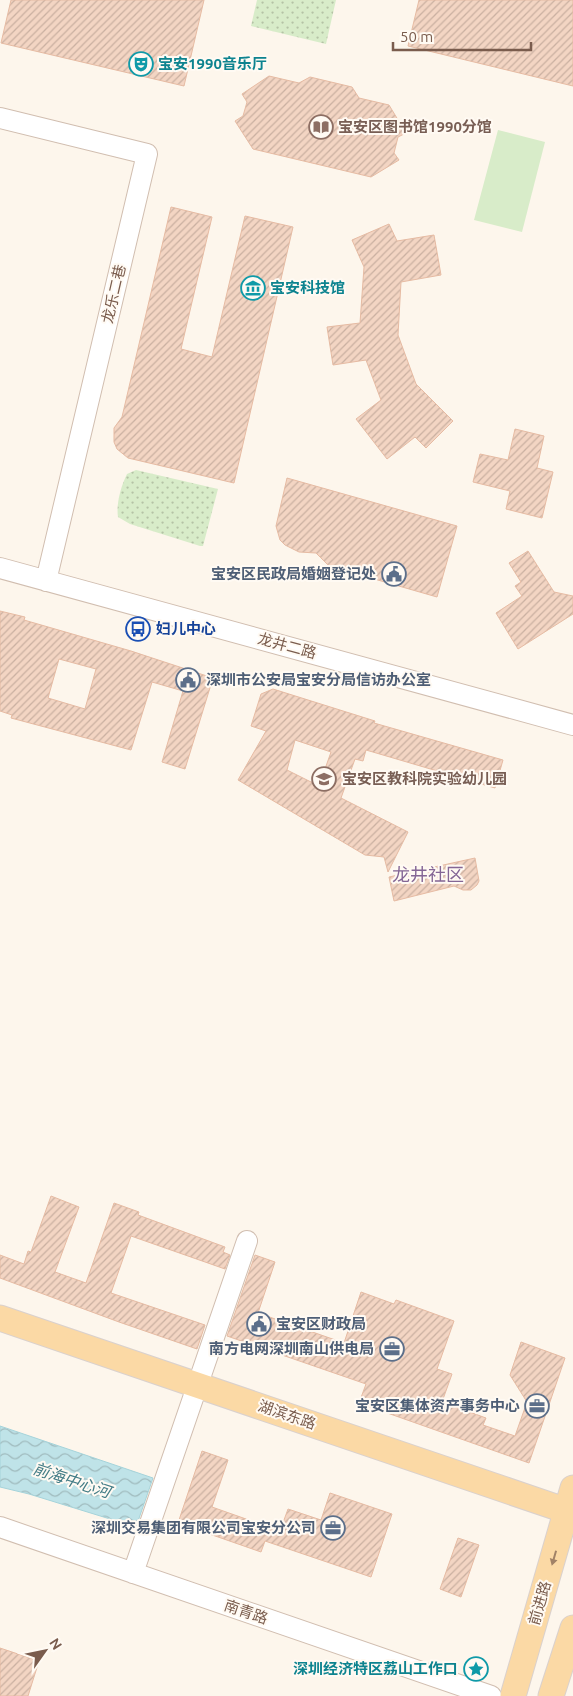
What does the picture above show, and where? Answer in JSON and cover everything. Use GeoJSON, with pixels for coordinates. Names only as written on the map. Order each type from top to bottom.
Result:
{"type":"FeatureCollection","features":[{"type":"Feature","properties":{"kind":"main road","name":"湖滨东路"},"geometry":{"type":"LineString","coordinates":[[0,1318],[198,1385],[571,1504]]}},
{"type":"Feature","properties":{"kind":"main road","name":"前进路"},"geometry":{"type":"LineString","coordinates":[[513,1696],[571,1504]]}},
{"type":"Feature","properties":{"kind":"main road"},"geometry":{"type":"LineString","coordinates":[[551,1696],[573,1628]]}},
{"type":"Feature","properties":{"kind":"street","name":"龙乐二巷"},"geometry":{"type":"LineString","coordinates":[[0,118],[147,154],[46,581]]}},
{"type":"Feature","properties":{"kind":"street","name":"龙井二路"},"geometry":{"type":"LineString","coordinates":[[0,568],[573,725]]}},
{"type":"Feature","properties":{"kind":"street"},"geometry":{"type":"LineString","coordinates":[[133,1573],[247,1241]]}},
{"type":"Feature","properties":{"kind":"street","name":"南青路"},"geometry":{"type":"LineString","coordinates":[[0,1527],[492,1696]]}},
{"type":"Feature","properties":{"kind":"green space"},"geometry":{"type":"Polygon","coordinates":[[[257,0],[336,0],[326,44],[251,26],[257,0]]]}},
{"type":"Feature","properties":{"kind":"green space"},"geometry":{"type":"Polygon","coordinates":[[[498,130],[545,142],[522,232],[474,220],[498,130]]]}},
{"type":"Feature","properties":{"kind":"green space"},"geometry":{"type":"Polygon","coordinates":[[[136,470],[218,489],[203,546],[130,524],[118,517],[118,501],[123,484],[127,474],[136,470]]]}},
{"type":"Feature","properties":{"kind":"water","name":"前海中心河"},"geometry":{"type":"Polygon","coordinates":[[[0,1426],[153,1478],[136,1527],[0,1487],[0,1426]]]}},
{"type":"Feature","properties":{"kind":"building","name":"宝安1990音乐厅"},"geometry":{"type":"Polygon","coordinates":[[[11,0],[204,0],[184,86],[1,43],[11,0]]]}},
{"type":"Feature","properties":{"kind":"building"},"geometry":{"type":"Polygon","coordinates":[[[419,0],[573,0],[573,86],[408,46],[419,0]]]}},
{"type":"Feature","properties":{"kind":"building","name":"宝安区图书馆1990分馆"},"geometry":{"type":"Polygon","coordinates":[[[269,76],[299,83],[310,77],[352,87],[359,98],[389,105],[406,133],[398,137],[394,153],[399,160],[371,177],[253,149],[235,121],[243,116],[247,102],[242,94],[269,76]]]}},
{"type":"Feature","properties":{"kind":"building","name":"宝安科技馆"},"geometry":{"type":"Polygon","coordinates":[[[171,207],[212,217],[181,349],[212,357],[245,216],[293,227],[234,483],[128,458],[117,449],[114,442],[114,428],[122,417],[171,207]]]}},
{"type":"Feature","properties":{"kind":"building"},"geometry":{"type":"Polygon","coordinates":[[[389,224],[397,241],[434,235],[441,275],[401,282],[398,335],[416,384],[453,421],[426,448],[415,437],[387,459],[356,419],[381,400],[366,360],[333,365],[327,327],[360,323],[364,267],[352,240],[389,224]]]}},
{"type":"Feature","properties":{"kind":"building"},"geometry":{"type":"Polygon","coordinates":[[[515,429],[544,436],[537,468],[553,472],[542,518],[506,509],[510,491],[473,482],[480,454],[508,460],[515,429]]]}},
{"type":"Feature","properties":{"kind":"building"},"geometry":{"type":"Polygon","coordinates":[[[287,478],[457,526],[437,597],[329,566],[316,553],[299,552],[285,545],[280,540],[276,526],[287,478]]]}},
{"type":"Feature","properties":{"kind":"building"},"geometry":{"type":"Polygon","coordinates":[[[528,551],[554,592],[573,596],[573,614],[518,649],[496,613],[522,596],[515,586],[521,582],[509,563],[528,551]]]}},
{"type":"Feature","properties":{"kind":"building"},"geometry":{"type":"Polygon","coordinates":[[[0,611],[25,617],[24,620],[131,651],[213,678],[185,769],[162,762],[183,691],[152,682],[131,750],[11,718],[12,715],[0,711],[0,611]],[[59,659],[48,698],[85,709],[96,669],[59,659]]]}},
{"type":"Feature","properties":{"kind":"building"},"geometry":{"type":"Polygon","coordinates":[[[273,689],[375,721],[374,723],[503,760],[495,788],[366,750],[363,761],[355,759],[341,798],[408,832],[388,872],[384,857],[365,855],[238,780],[266,731],[251,726],[261,694],[273,689]],[[295,740],[287,770],[319,786],[331,752],[295,740]]]}},
{"type":"Feature","properties":{"kind":"building"},"geometry":{"type":"Polygon","coordinates":[[[475,858],[479,881],[471,890],[463,890],[454,886],[394,901],[389,877],[475,858]]]}},
{"type":"Feature","properties":{"kind":"building"},"geometry":{"type":"Polygon","coordinates":[[[51,1196],[79,1207],[55,1272],[86,1283],[114,1203],[139,1212],[138,1215],[225,1247],[223,1252],[230,1255],[225,1269],[131,1236],[111,1293],[205,1325],[197,1349],[0,1278],[0,1255],[24,1264],[28,1251],[31,1252],[51,1196]]]}},
{"type":"Feature","properties":{"kind":"building"},"geometry":{"type":"Polygon","coordinates":[[[255,1255],[275,1262],[258,1313],[344,1343],[361,1292],[394,1304],[396,1300],[454,1321],[437,1369],[452,1374],[442,1402],[486,1418],[483,1425],[515,1436],[527,1402],[510,1375],[521,1342],[565,1358],[529,1463],[359,1403],[366,1384],[227,1336],[255,1255]]]}},
{"type":"Feature","properties":{"kind":"building"},"geometry":{"type":"Polygon","coordinates":[[[202,1451],[228,1460],[212,1507],[280,1531],[288,1509],[321,1520],[330,1493],[392,1514],[371,1577],[265,1541],[261,1552],[178,1523],[202,1451]]]}},
{"type":"Feature","properties":{"kind":"building"},"geometry":{"type":"Polygon","coordinates":[[[458,1538],[479,1545],[461,1597],[440,1589],[458,1538]]]}},
{"type":"Feature","properties":{"kind":"building"},"geometry":{"type":"Polygon","coordinates":[[[0,1648],[39,1661],[28,1696],[0,1696],[0,1648]]]}},
{"type":"Feature","properties":{"kind":"place","name":"宝安1990音乐厅"},"geometry":{"type":"Point","coordinates":[141,64]}},
{"type":"Feature","properties":{"kind":"place","name":"宝安区图书馆1990分馆"},"geometry":{"type":"Point","coordinates":[321,127]}},
{"type":"Feature","properties":{"kind":"place","name":"宝安科技馆"},"geometry":{"type":"Point","coordinates":[253,288]}},
{"type":"Feature","properties":{"kind":"place","name":"宝安区民政局婚姻登记处"},"geometry":{"type":"Point","coordinates":[394,574]}},
{"type":"Feature","properties":{"kind":"place","name":"妇儿中心"},"geometry":{"type":"Point","coordinates":[138,629]}},
{"type":"Feature","properties":{"kind":"place","name":"深圳市公安局宝安分局信访办公室"},"geometry":{"type":"Point","coordinates":[188,680]}},
{"type":"Feature","properties":{"kind":"place","name":"宝安区教科院实验幼儿园"},"geometry":{"type":"Point","coordinates":[324,779]}},
{"type":"Feature","properties":{"kind":"place","name":"宝安区财政局"},"geometry":{"type":"Point","coordinates":[259,1324]}},
{"type":"Feature","properties":{"kind":"place","name":"南方电网深圳南山供电局"},"geometry":{"type":"Point","coordinates":[392,1349]}},
{"type":"Feature","properties":{"kind":"place","name":"宝安区集体资产事务中心"},"geometry":{"type":"Point","coordinates":[537,1406]}},
{"type":"Feature","properties":{"kind":"place","name":"深圳交易集团有限公司宝安分公司"},"geometry":{"type":"Point","coordinates":[333,1528]}},
{"type":"Feature","properties":{"kind":"place","name":"深圳经济特区荔山工作口"},"geometry":{"type":"Point","coordinates":[476,1669]}},
{"type":"Feature","properties":{"kind":"district","name":"龙井社区"},"geometry":{"type":"Point","coordinates":[428,875]}}]}
